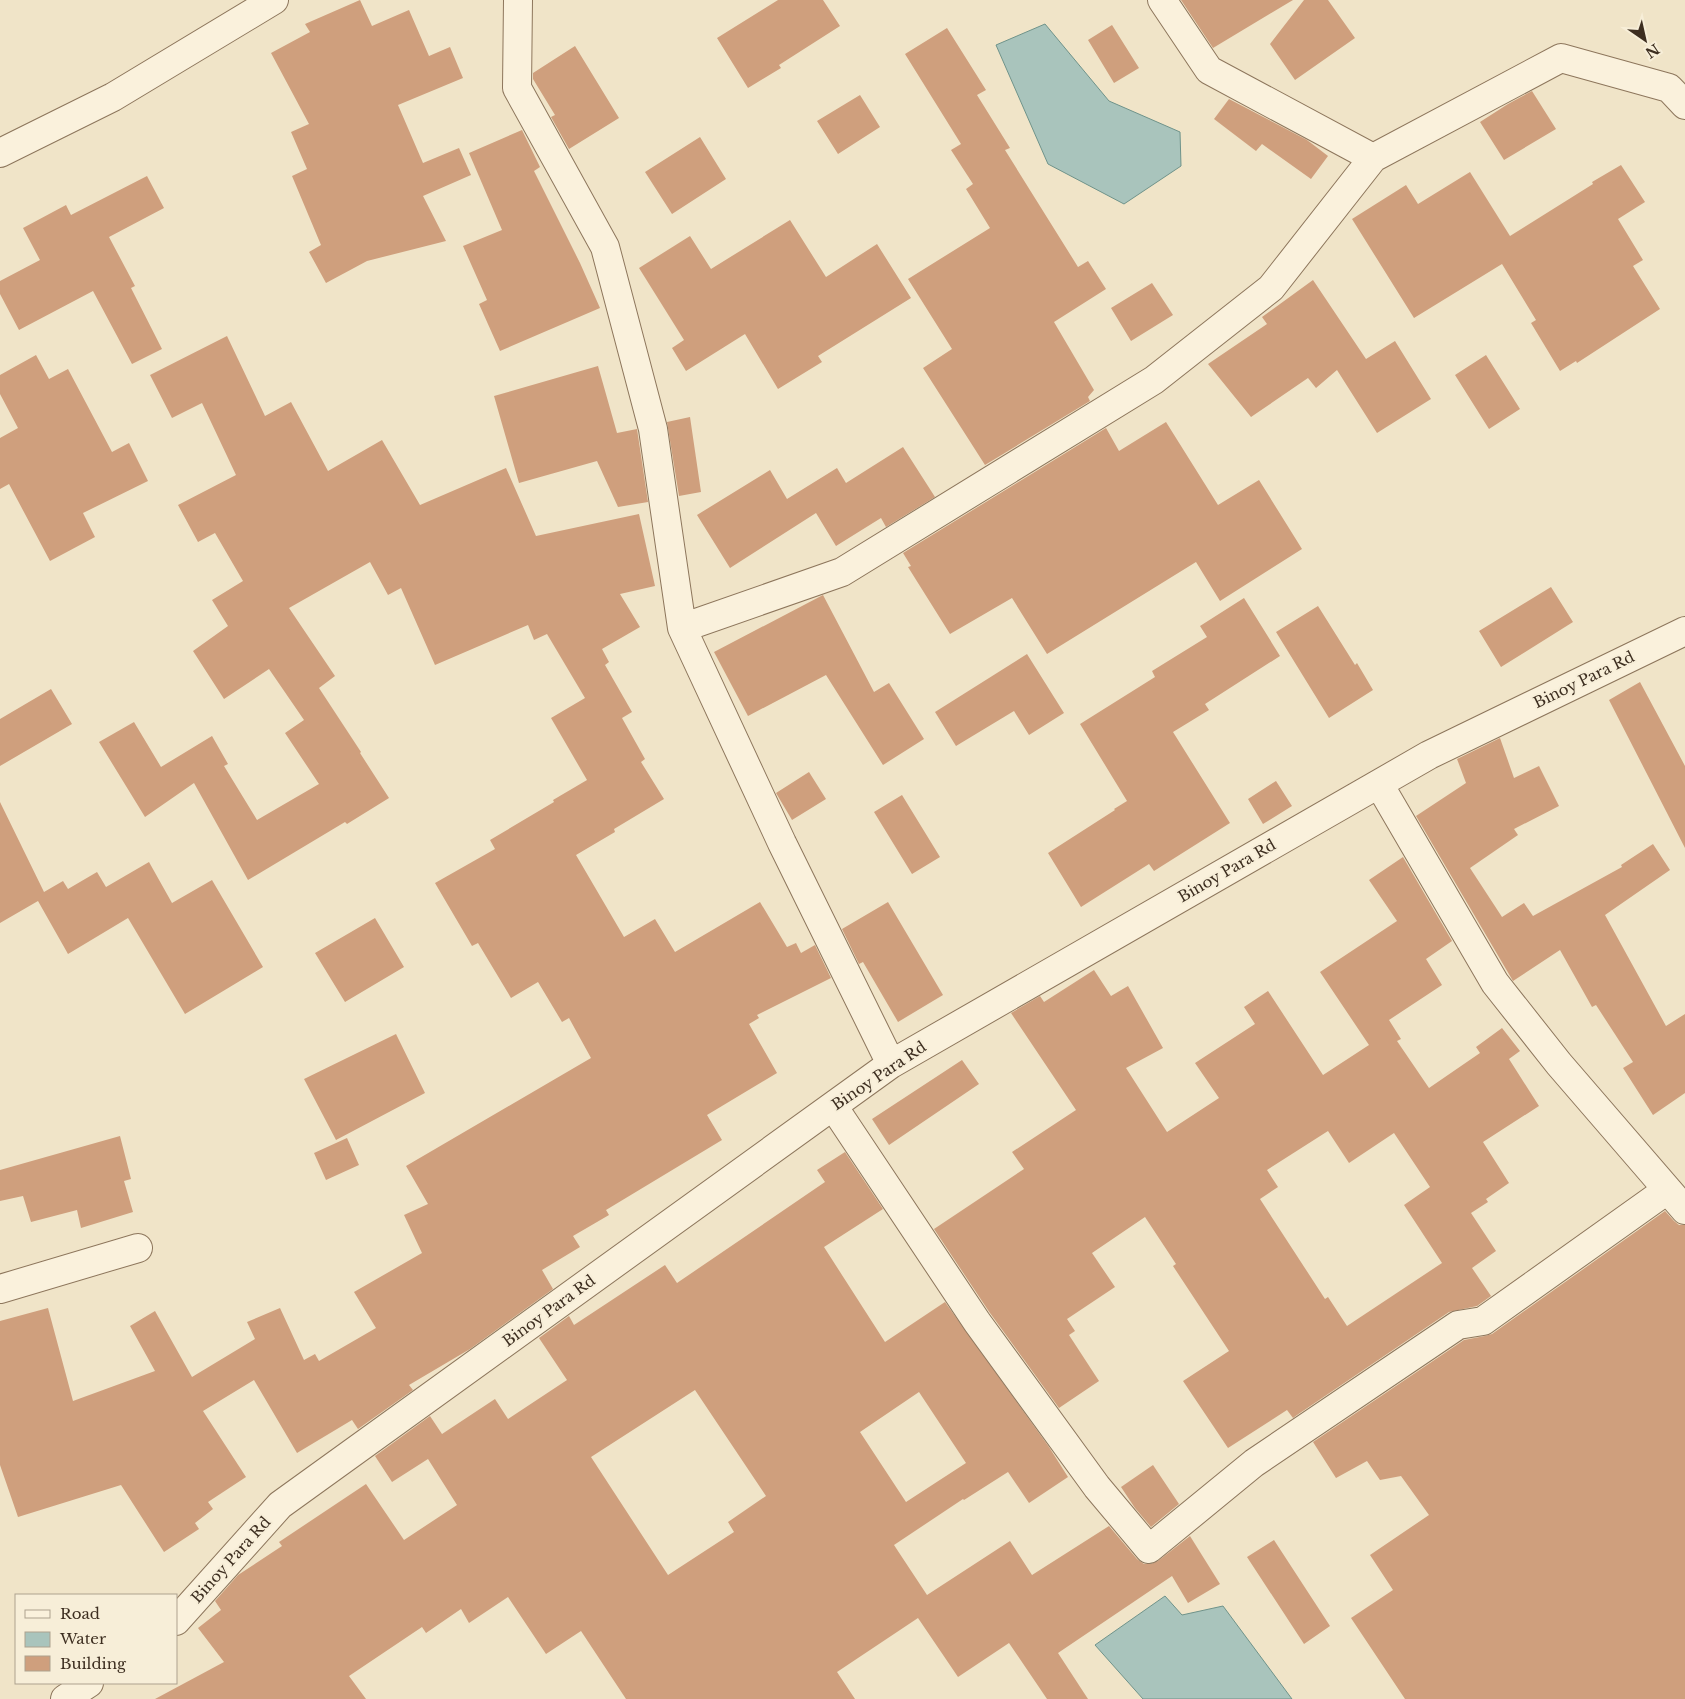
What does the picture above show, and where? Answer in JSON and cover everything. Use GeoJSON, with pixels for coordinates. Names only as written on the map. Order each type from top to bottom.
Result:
{"type":"FeatureCollection","features":[{"type":"Feature","properties":{"kind":"street"},"geometry":{"type":"LineString","coordinates":[[0,153],[113,97],[274,0]]}},
{"type":"Feature","properties":{"kind":"street"},"geometry":{"type":"LineString","coordinates":[[518,0],[517,88],[605,247],[653,429],[682,628],[782,843],[891,1064]]}},
{"type":"Feature","properties":{"kind":"street"},"geometry":{"type":"LineString","coordinates":[[1162,0],[1209,70],[1373,158]]}},
{"type":"Feature","properties":{"kind":"street"},"geometry":{"type":"LineString","coordinates":[[682,628],[842,572],[1154,380],[1271,288],[1373,158],[1560,58],[1670,88],[1685,105]]}},
{"type":"Feature","properties":{"kind":"street","name":"Binoy Para Rd"},"geometry":{"type":"LineString","coordinates":[[178,1619],[280,1504],[891,1064],[1430,755],[1685,631]]}},
{"type":"Feature","properties":{"kind":"street"},"geometry":{"type":"LineString","coordinates":[[1379,784],[1495,983],[1559,1064],[1685,1210]]}},
{"type":"Feature","properties":{"kind":"street"},"geometry":{"type":"LineString","coordinates":[[833,1106],[978,1322],[1097,1487],[1149,1549],[1254,1463],[1458,1325],[1483,1321],[1667,1190]]}},
{"type":"Feature","properties":{"kind":"street"},"geometry":{"type":"LineString","coordinates":[[0,1289],[138,1248]]}},
{"type":"Feature","properties":{"kind":"street"},"geometry":{"type":"LineString","coordinates":[[65,1699],[88,1684]]}},
{"type":"Feature","properties":{"kind":"water"},"geometry":{"type":"Polygon","coordinates":[[[1045,24],[1109,101],[1180,132],[1181,166],[1124,204],[1048,164],[996,45],[1045,24]]]}},
{"type":"Feature","properties":{"kind":"water"},"geometry":{"type":"Polygon","coordinates":[[[1165,1596],[1182,1615],[1223,1606],[1292,1699],[1143,1699],[1095,1645],[1165,1596]]]}},
{"type":"Feature","properties":{"kind":"building"},"geometry":{"type":"Polygon","coordinates":[[[360,0],[372,26],[409,10],[429,56],[450,47],[463,78],[398,105],[423,163],[459,148],[471,175],[423,196],[446,241],[367,261],[326,283],[309,252],[321,245],[292,176],[307,169],[291,132],[309,124],[271,53],[310,32],[305,24],[360,0]]]}},
{"type":"Feature","properties":{"kind":"building"},"geometry":{"type":"Polygon","coordinates":[[[778,0],[823,0],[840,26],[779,65],[781,68],[748,88],[717,38],[778,0]]]}},
{"type":"Feature","properties":{"kind":"building"},"geometry":{"type":"Polygon","coordinates":[[[1181,0],[1293,0],[1213,48],[1181,0]]]}},
{"type":"Feature","properties":{"kind":"building"},"geometry":{"type":"Polygon","coordinates":[[[1304,0],[1328,0],[1355,38],[1295,80],[1270,44],[1304,0]]]}},
{"type":"Feature","properties":{"kind":"building"},"geometry":{"type":"Polygon","coordinates":[[[1112,25],[1139,68],[1114,83],[1088,40],[1112,25]]]}},
{"type":"Feature","properties":{"kind":"building"},"geometry":{"type":"Polygon","coordinates":[[[947,28],[986,90],[977,95],[1010,148],[1005,150],[1078,267],[1088,261],[1106,289],[1054,322],[1094,390],[1088,397],[1090,401],[985,465],[923,368],[952,349],[908,279],[990,228],[966,189],[973,184],[951,150],[961,144],[905,54],[947,28]]]}},
{"type":"Feature","properties":{"kind":"building"},"geometry":{"type":"Polygon","coordinates":[[[575,46],[619,118],[569,149],[551,117],[555,115],[533,79],[533,73],[575,46]]]}},
{"type":"Feature","properties":{"kind":"building"},"geometry":{"type":"Polygon","coordinates":[[[1532,91],[1556,129],[1504,160],[1480,122],[1532,91]]]}},
{"type":"Feature","properties":{"kind":"building"},"geometry":{"type":"Polygon","coordinates":[[[860,95],[880,127],[838,154],[817,121],[860,95]]]}},
{"type":"Feature","properties":{"kind":"building"},"geometry":{"type":"Polygon","coordinates":[[[1229,99],[1307,140],[1328,156],[1311,179],[1262,144],[1256,151],[1214,119],[1229,99]]]}},
{"type":"Feature","properties":{"kind":"building"},"geometry":{"type":"Polygon","coordinates":[[[522,130],[540,167],[534,171],[580,263],[600,308],[500,351],[479,304],[487,300],[463,246],[502,230],[469,153],[522,130]]]}},
{"type":"Feature","properties":{"kind":"building"},"geometry":{"type":"Polygon","coordinates":[[[700,137],[726,179],[672,214],[645,172],[700,137]]]}},
{"type":"Feature","properties":{"kind":"building"},"geometry":{"type":"Polygon","coordinates":[[[1621,165],[1645,202],[1618,219],[1643,260],[1633,266],[1660,309],[1577,363],[1576,361],[1560,371],[1531,323],[1536,320],[1502,264],[1414,318],[1352,219],[1406,185],[1418,204],[1470,172],[1510,236],[1621,165]]]}},
{"type":"Feature","properties":{"kind":"building"},"geometry":{"type":"Polygon","coordinates":[[[147,176],[164,208],[109,237],[135,286],[131,288],[162,349],[132,364],[93,291],[19,330],[0,294],[0,281],[40,260],[23,228],[66,205],[71,215],[147,176]]]}},
{"type":"Feature","properties":{"kind":"building"},"geometry":{"type":"Polygon","coordinates":[[[790,220],[826,277],[877,244],[911,298],[818,356],[822,362],[778,389],[745,334],[686,371],[672,348],[684,340],[639,268],[690,236],[711,269],[790,220]]]}},
{"type":"Feature","properties":{"kind":"building"},"geometry":{"type":"Polygon","coordinates":[[[1313,280],[1366,359],[1395,341],[1431,399],[1377,433],[1337,370],[1316,388],[1308,378],[1251,417],[1208,364],[1267,324],[1262,317],[1313,280]]]}},
{"type":"Feature","properties":{"kind":"building"},"geometry":{"type":"Polygon","coordinates":[[[1152,283],[1173,315],[1131,341],[1111,308],[1152,283]]]}},
{"type":"Feature","properties":{"kind":"building"},"geometry":{"type":"Polygon","coordinates":[[[227,336],[265,416],[291,402],[328,471],[382,440],[420,505],[506,468],[536,536],[639,514],[655,586],[620,594],[640,627],[602,649],[609,662],[605,665],[632,712],[622,718],[645,759],[641,762],[664,799],[614,829],[615,832],[576,855],[624,937],[655,919],[675,952],[760,902],[787,947],[796,943],[801,953],[815,945],[831,978],[757,1015],[759,1018],[749,1024],[777,1073],[707,1115],[722,1140],[606,1210],[609,1215],[573,1236],[580,1247],[542,1270],[553,1289],[470,1349],[409,1385],[413,1390],[358,1429],[352,1420],[297,1453],[254,1380],[203,1411],[246,1477],[208,1502],[213,1509],[195,1523],[199,1529],[164,1552],[121,1485],[18,1517],[0,1465],[0,1321],[48,1308],[73,1401],[155,1371],[130,1326],[155,1311],[192,1377],[255,1339],[247,1322],[280,1308],[304,1360],[315,1354],[319,1361],[376,1328],[354,1292],[422,1253],[404,1215],[428,1204],[406,1166],[591,1058],[569,1018],[562,1022],[538,982],[511,998],[478,943],[472,946],[435,883],[495,849],[490,840],[587,780],[551,718],[585,698],[547,634],[534,640],[528,625],[435,665],[401,588],[388,595],[370,562],[289,608],[335,676],[319,688],[389,798],[248,880],[194,783],[145,817],[99,742],[134,722],[161,767],[212,736],[228,764],[224,766],[257,820],[319,784],[285,733],[304,720],[269,669],[224,699],[193,651],[228,626],[212,600],[243,581],[215,533],[198,542],[178,505],[236,475],[202,403],[172,418],[150,375],[227,336]]]}},
{"type":"Feature","properties":{"kind":"building"},"geometry":{"type":"Polygon","coordinates":[[[36,355],[49,379],[68,369],[112,452],[129,443],[148,481],[83,513],[95,537],[50,561],[9,484],[0,489],[0,438],[18,428],[0,394],[0,375],[36,355]]]}},
{"type":"Feature","properties":{"kind":"building"},"geometry":{"type":"Polygon","coordinates":[[[1486,355],[1520,409],[1489,429],[1455,375],[1486,355]]]}},
{"type":"Feature","properties":{"kind":"building"},"geometry":{"type":"Polygon","coordinates":[[[598,366],[617,433],[637,429],[648,502],[618,507],[597,461],[519,483],[494,396],[598,366]]]}},
{"type":"Feature","properties":{"kind":"building"},"geometry":{"type":"Polygon","coordinates":[[[690,417],[701,492],[679,496],[667,422],[690,417]]]}},
{"type":"Feature","properties":{"kind":"building"},"geometry":{"type":"Polygon","coordinates":[[[1166,422],[1218,505],[1259,480],[1302,549],[1220,601],[1196,562],[1047,654],[1012,598],[950,634],[908,567],[911,566],[903,553],[1106,428],[1119,451],[1166,422]]]}},
{"type":"Feature","properties":{"kind":"building"},"geometry":{"type":"Polygon","coordinates":[[[903,447],[935,497],[886,527],[881,518],[836,546],[816,513],[730,568],[697,515],[770,470],[787,499],[837,468],[846,483],[903,447]]]}},
{"type":"Feature","properties":{"kind":"building"},"geometry":{"type":"Polygon","coordinates":[[[1551,587],[1573,622],[1501,667],[1479,631],[1551,587]]]}},
{"type":"Feature","properties":{"kind":"building"},"geometry":{"type":"Polygon","coordinates":[[[823,595],[874,692],[889,683],[924,739],[883,765],[826,675],[748,716],[714,652],[823,595]]]}},
{"type":"Feature","properties":{"kind":"building"},"geometry":{"type":"Polygon","coordinates":[[[1244,598],[1280,656],[1205,704],[1209,710],[1173,732],[1230,823],[1154,871],[1149,864],[1081,907],[1048,853],[1127,801],[1080,724],[1155,677],[1152,671],[1207,637],[1200,626],[1244,598]]]}},
{"type":"Feature","properties":{"kind":"building"},"geometry":{"type":"Polygon","coordinates":[[[1318,606],[1373,690],[1329,718],[1276,632],[1318,606]]]}},
{"type":"Feature","properties":{"kind":"building"},"geometry":{"type":"Polygon","coordinates":[[[1027,654],[1064,713],[1029,735],[1014,711],[956,746],[935,712],[1027,654]]]}},
{"type":"Feature","properties":{"kind":"building"},"geometry":{"type":"Polygon","coordinates":[[[1640,682],[1685,766],[1685,848],[1609,700],[1640,682]]]}},
{"type":"Feature","properties":{"kind":"building"},"geometry":{"type":"Polygon","coordinates":[[[51,689],[72,724],[0,766],[0,719],[51,689]]]}},
{"type":"Feature","properties":{"kind":"building"},"geometry":{"type":"Polygon","coordinates":[[[1500,738],[1514,778],[1539,766],[1559,806],[1514,829],[1518,835],[1470,868],[1502,917],[1524,903],[1533,916],[1622,867],[1621,865],[1653,844],[1670,870],[1605,915],[1666,1026],[1685,1014],[1685,1093],[1653,1115],[1623,1068],[1633,1062],[1596,1005],[1592,1007],[1560,950],[1513,981],[1416,816],[1466,783],[1457,759],[1500,738]]]}},
{"type":"Feature","properties":{"kind":"building"},"geometry":{"type":"Polygon","coordinates":[[[809,772],[826,799],[792,820],[776,793],[809,772]]]}},
{"type":"Feature","properties":{"kind":"building"},"geometry":{"type":"Polygon","coordinates":[[[1276,781],[1292,806],[1263,824],[1248,799],[1276,781]]]}},
{"type":"Feature","properties":{"kind":"building"},"geometry":{"type":"Polygon","coordinates":[[[902,795],[940,857],[912,874],[874,812],[902,795]]]}},
{"type":"Feature","properties":{"kind":"building"},"geometry":{"type":"Polygon","coordinates":[[[0,802],[44,892],[63,881],[68,889],[97,872],[106,887],[149,862],[172,903],[212,880],[263,967],[185,1014],[128,918],[68,954],[38,901],[0,923],[0,802]]]}},
{"type":"Feature","properties":{"kind":"building"},"geometry":{"type":"Polygon","coordinates":[[[1403,857],[1452,941],[1426,959],[1442,985],[1389,1020],[1401,1039],[1397,1041],[1429,1088],[1480,1053],[1476,1047],[1502,1028],[1520,1051],[1509,1059],[1539,1106],[1483,1142],[1509,1183],[1486,1199],[1488,1202],[1471,1213],[1496,1251],[1472,1268],[1491,1296],[1477,1306],[1449,1312],[1293,1418],[1287,1410],[1228,1448],[1183,1381],[1229,1351],[1173,1266],[1176,1264],[1145,1217],[1092,1253],[1115,1287],[1067,1319],[1075,1331],[1069,1335],[1099,1381],[1059,1408],[990,1313],[934,1229],[1024,1169],[1012,1152],[1076,1110],[1011,1013],[1040,996],[1044,1002],[1094,970],[1111,996],[1128,986],[1163,1048],[1126,1068],[1167,1132],[1219,1098],[1195,1063],[1255,1024],[1244,1007],[1268,991],[1323,1075],[1369,1045],[1320,972],[1397,921],[1369,880],[1403,857]],[[1328,1131],[1267,1170],[1278,1187],[1260,1199],[1325,1299],[1328,1297],[1347,1326],[1442,1263],[1404,1205],[1430,1187],[1394,1133],[1349,1163],[1328,1131]]]}},
{"type":"Feature","properties":{"kind":"building"},"geometry":{"type":"Polygon","coordinates":[[[888,902],[943,995],[898,1022],[863,962],[859,964],[842,929],[888,902]]]}},
{"type":"Feature","properties":{"kind":"building"},"geometry":{"type":"Polygon","coordinates":[[[375,918],[404,967],[345,1002],[315,953],[375,918]]]}},
{"type":"Feature","properties":{"kind":"building"},"geometry":{"type":"Polygon","coordinates":[[[396,1034],[425,1093],[336,1140],[304,1079],[396,1034]]]}},
{"type":"Feature","properties":{"kind":"building"},"geometry":{"type":"Polygon","coordinates":[[[962,1060],[979,1084],[889,1145],[872,1119],[962,1060]]]}},
{"type":"Feature","properties":{"kind":"building"},"geometry":{"type":"Polygon","coordinates":[[[120,1136],[131,1179],[124,1181],[133,1212],[81,1228],[77,1210],[31,1222],[23,1196],[0,1201],[0,1170],[120,1136]]]}},
{"type":"Feature","properties":{"kind":"building"},"geometry":{"type":"Polygon","coordinates":[[[347,1138],[359,1165],[326,1180],[314,1153],[347,1138]]]}},
{"type":"Feature","properties":{"kind":"building"},"geometry":{"type":"Polygon","coordinates":[[[845,1152],[883,1209],[824,1247],[885,1342],[945,1302],[1049,1447],[1068,1477],[1029,1503],[1008,1472],[963,1499],[894,1545],[927,1595],[1010,1541],[1032,1575],[1109,1526],[1137,1559],[1144,1564],[1158,1561],[1190,1536],[1220,1584],[1188,1603],[1172,1576],[1058,1653],[1088,1699],[1047,1699],[1009,1643],[958,1677],[918,1618],[837,1672],[855,1699],[626,1699],[581,1631],[546,1654],[508,1597],[469,1623],[461,1609],[426,1633],[422,1627],[349,1676],[366,1699],[155,1699],[224,1662],[198,1628],[221,1610],[215,1601],[238,1575],[282,1546],[279,1542],[366,1484],[404,1540],[457,1505],[428,1459],[392,1482],[375,1456],[430,1416],[442,1434],[495,1399],[508,1419],[567,1380],[539,1338],[569,1316],[574,1325],[665,1265],[677,1283],[825,1182],[817,1170],[845,1152]],[[695,1390],[591,1457],[668,1575],[734,1532],[728,1522],[766,1496],[695,1390]],[[919,1392],[860,1432],[906,1502],[966,1463],[919,1392]]]}},
{"type":"Feature","properties":{"kind":"building"},"geometry":{"type":"Polygon","coordinates":[[[1665,1211],[1679,1225],[1685,1225],[1685,1699],[1405,1699],[1351,1618],[1393,1590],[1370,1555],[1429,1515],[1401,1476],[1380,1480],[1367,1461],[1336,1478],[1313,1442],[1464,1340],[1492,1334],[1665,1211]]]}},
{"type":"Feature","properties":{"kind":"building"},"geometry":{"type":"Polygon","coordinates":[[[1153,1465],[1179,1504],[1151,1527],[1121,1487],[1153,1465]]]}},
{"type":"Feature","properties":{"kind":"building"},"geometry":{"type":"Polygon","coordinates":[[[1274,1540],[1330,1626],[1304,1644],[1247,1557],[1274,1540]]]}}]}
